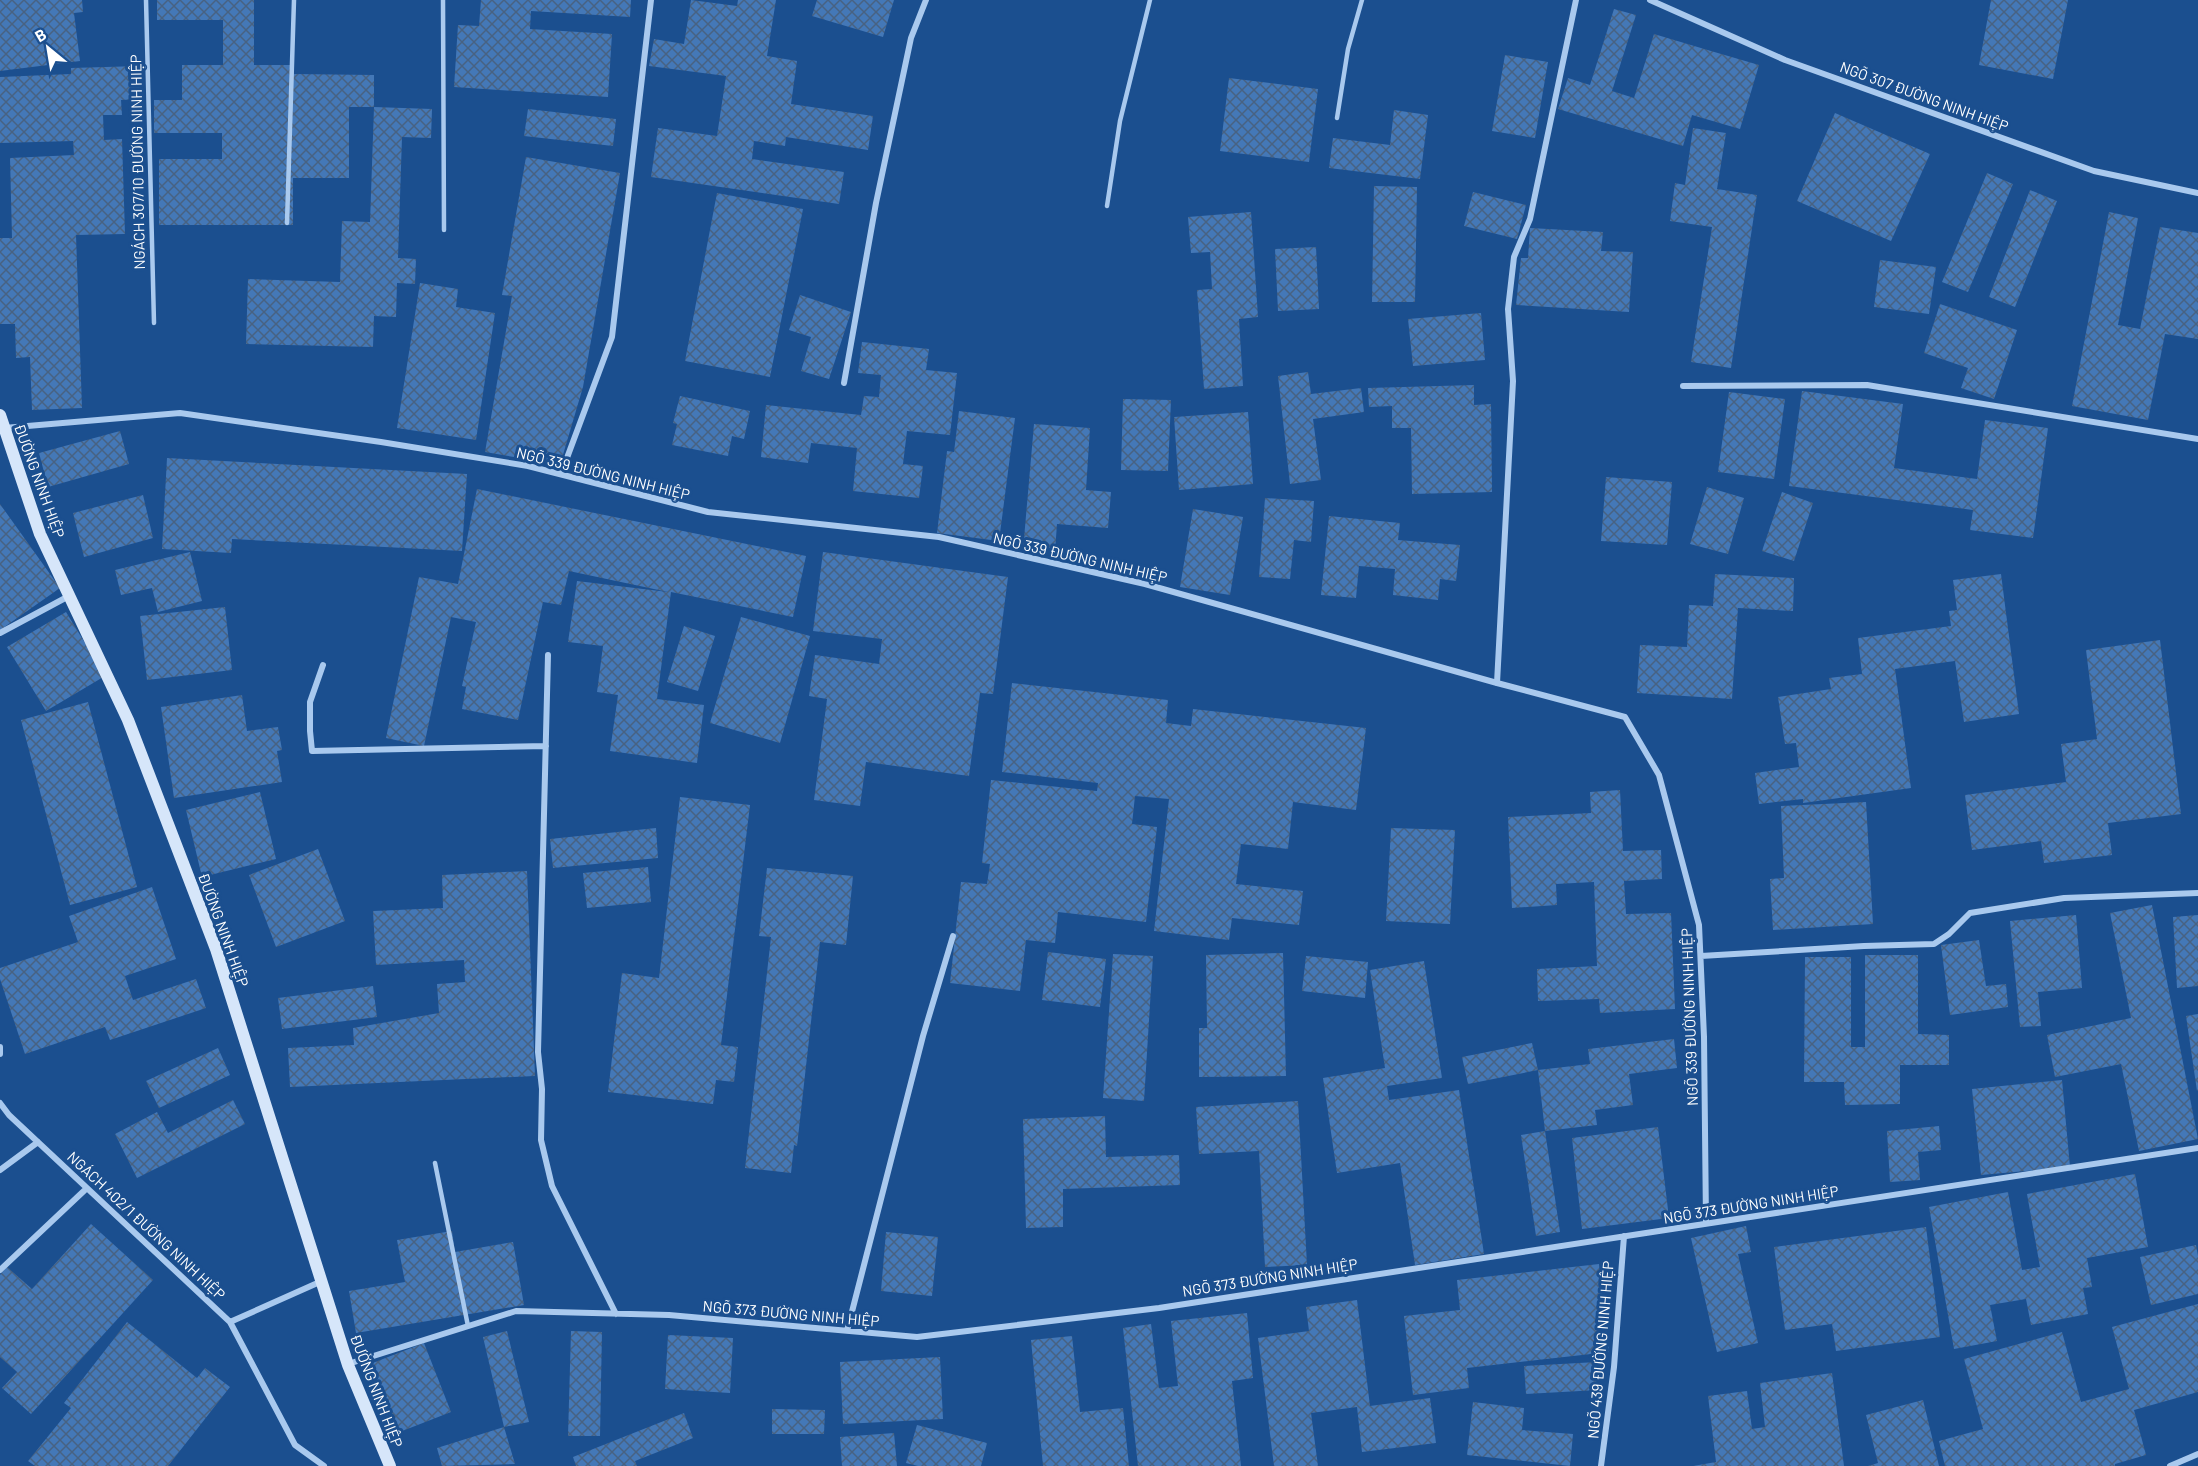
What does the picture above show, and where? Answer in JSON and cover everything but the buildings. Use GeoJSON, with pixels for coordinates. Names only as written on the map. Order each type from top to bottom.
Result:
{"type":"FeatureCollection","features":[{"type":"Feature","properties":{"kind":"main road","name":"ĐƯỜNG NINH HIỆP"},"geometry":{"type":"LineString","coordinates":[[0,415],[2,429],[40,534],[128,720],[216,949],[348,1365],[390,1466]]}},
{"type":"Feature","properties":{"kind":"street"},"geometry":{"type":"LineString","coordinates":[[561,474],[612,337],[651,0]]}},
{"type":"Feature","properties":{"kind":"street"},"geometry":{"type":"LineString","coordinates":[[844,383],[876,203],[908,49],[926,0]]}},
{"type":"Feature","properties":{"kind":"street"},"geometry":{"type":"LineString","coordinates":[[1497,683],[1513,381],[1508,309],[1514,257],[1530,219],[1576,0]]}},
{"type":"Feature","properties":{"kind":"street","name":"NGÕ 307 ĐƯỜNG NINH HIỆP"},"geometry":{"type":"LineString","coordinates":[[1650,0],[1785,60],[2083,168],[2198,194]]}},
{"type":"Feature","properties":{"kind":"street"},"geometry":{"type":"LineString","coordinates":[[1683,386],[1867,385],[2198,439]]}},
{"type":"Feature","properties":{"kind":"street","name":"NGÕ 339 ĐƯỜNG NINH HIỆP"},"geometry":{"type":"LineString","coordinates":[[2,429],[180,413],[528,466],[708,512],[939,537],[1145,584],[1625,717],[1659,775],[1699,925],[1704,1037],[1706,1223]]}},
{"type":"Feature","properties":{"kind":"street"},"geometry":{"type":"LineString","coordinates":[[0,633],[69,596]]}},
{"type":"Feature","properties":{"kind":"street"},"geometry":{"type":"LineString","coordinates":[[548,655],[538,1052],[542,1089],[541,1140],[552,1185],[616,1314]]}},
{"type":"Feature","properties":{"kind":"street"},"geometry":{"type":"LineString","coordinates":[[323,665],[310,702],[312,751],[546,746]]}},
{"type":"Feature","properties":{"kind":"street"},"geometry":{"type":"LineString","coordinates":[[1701,956],[1934,944],[1949,934],[1970,913],[2064,898],[2198,893]]}},
{"type":"Feature","properties":{"kind":"street"},"geometry":{"type":"LineString","coordinates":[[847,1331],[923,1035],[953,936]]}},
{"type":"Feature","properties":{"kind":"street"},"geometry":{"type":"LineString","coordinates":[[0,1047],[0,1054]]}},
{"type":"Feature","properties":{"kind":"street","name":"NGÁCH 402/1 ĐƯỜNG NINH HIỆP"},"geometry":{"type":"LineString","coordinates":[[0,1103],[9,1115],[230,1322],[322,1281]]}},
{"type":"Feature","properties":{"kind":"street"},"geometry":{"type":"LineString","coordinates":[[0,1170],[38,1142]]}},
{"type":"Feature","properties":{"kind":"street","name":"NGÕ 373 ĐƯỜNG NINH HIỆP"},"geometry":{"type":"LineString","coordinates":[[348,1365],[516,1311],[669,1315],[917,1337],[1159,1308],[2198,1148]]}},
{"type":"Feature","properties":{"kind":"street"},"geometry":{"type":"LineString","coordinates":[[0,1270],[87,1188]]}},
{"type":"Feature","properties":{"kind":"street","name":"NGÕ 439 ĐƯỜNG NINH HIỆP"},"geometry":{"type":"LineString","coordinates":[[1601,1466],[1614,1367],[1624,1236]]}},
{"type":"Feature","properties":{"kind":"street"},"geometry":{"type":"LineString","coordinates":[[230,1322],[295,1445],[324,1466]]}},
{"type":"Feature","properties":{"kind":"street"},"geometry":{"type":"LineString","coordinates":[[2170,1466],[2198,1454]]}},
{"type":"Feature","properties":{"kind":"lane","name":"NGÁCH 307/10 ĐƯỜNG NINH HIỆP"},"geometry":{"type":"LineString","coordinates":[[146,0],[154,323]]}},
{"type":"Feature","properties":{"kind":"lane"},"geometry":{"type":"LineString","coordinates":[[287,223],[294,0]]}},
{"type":"Feature","properties":{"kind":"lane"},"geometry":{"type":"LineString","coordinates":[[443,0],[444,230]]}},
{"type":"Feature","properties":{"kind":"lane"},"geometry":{"type":"LineString","coordinates":[[1107,206],[1120,121],[1150,0]]}},
{"type":"Feature","properties":{"kind":"lane"},"geometry":{"type":"LineString","coordinates":[[1337,118],[1348,50],[1362,0]]}},
{"type":"Feature","properties":{"kind":"lane"},"geometry":{"type":"LineString","coordinates":[[435,1163],[468,1326]]}}]}
